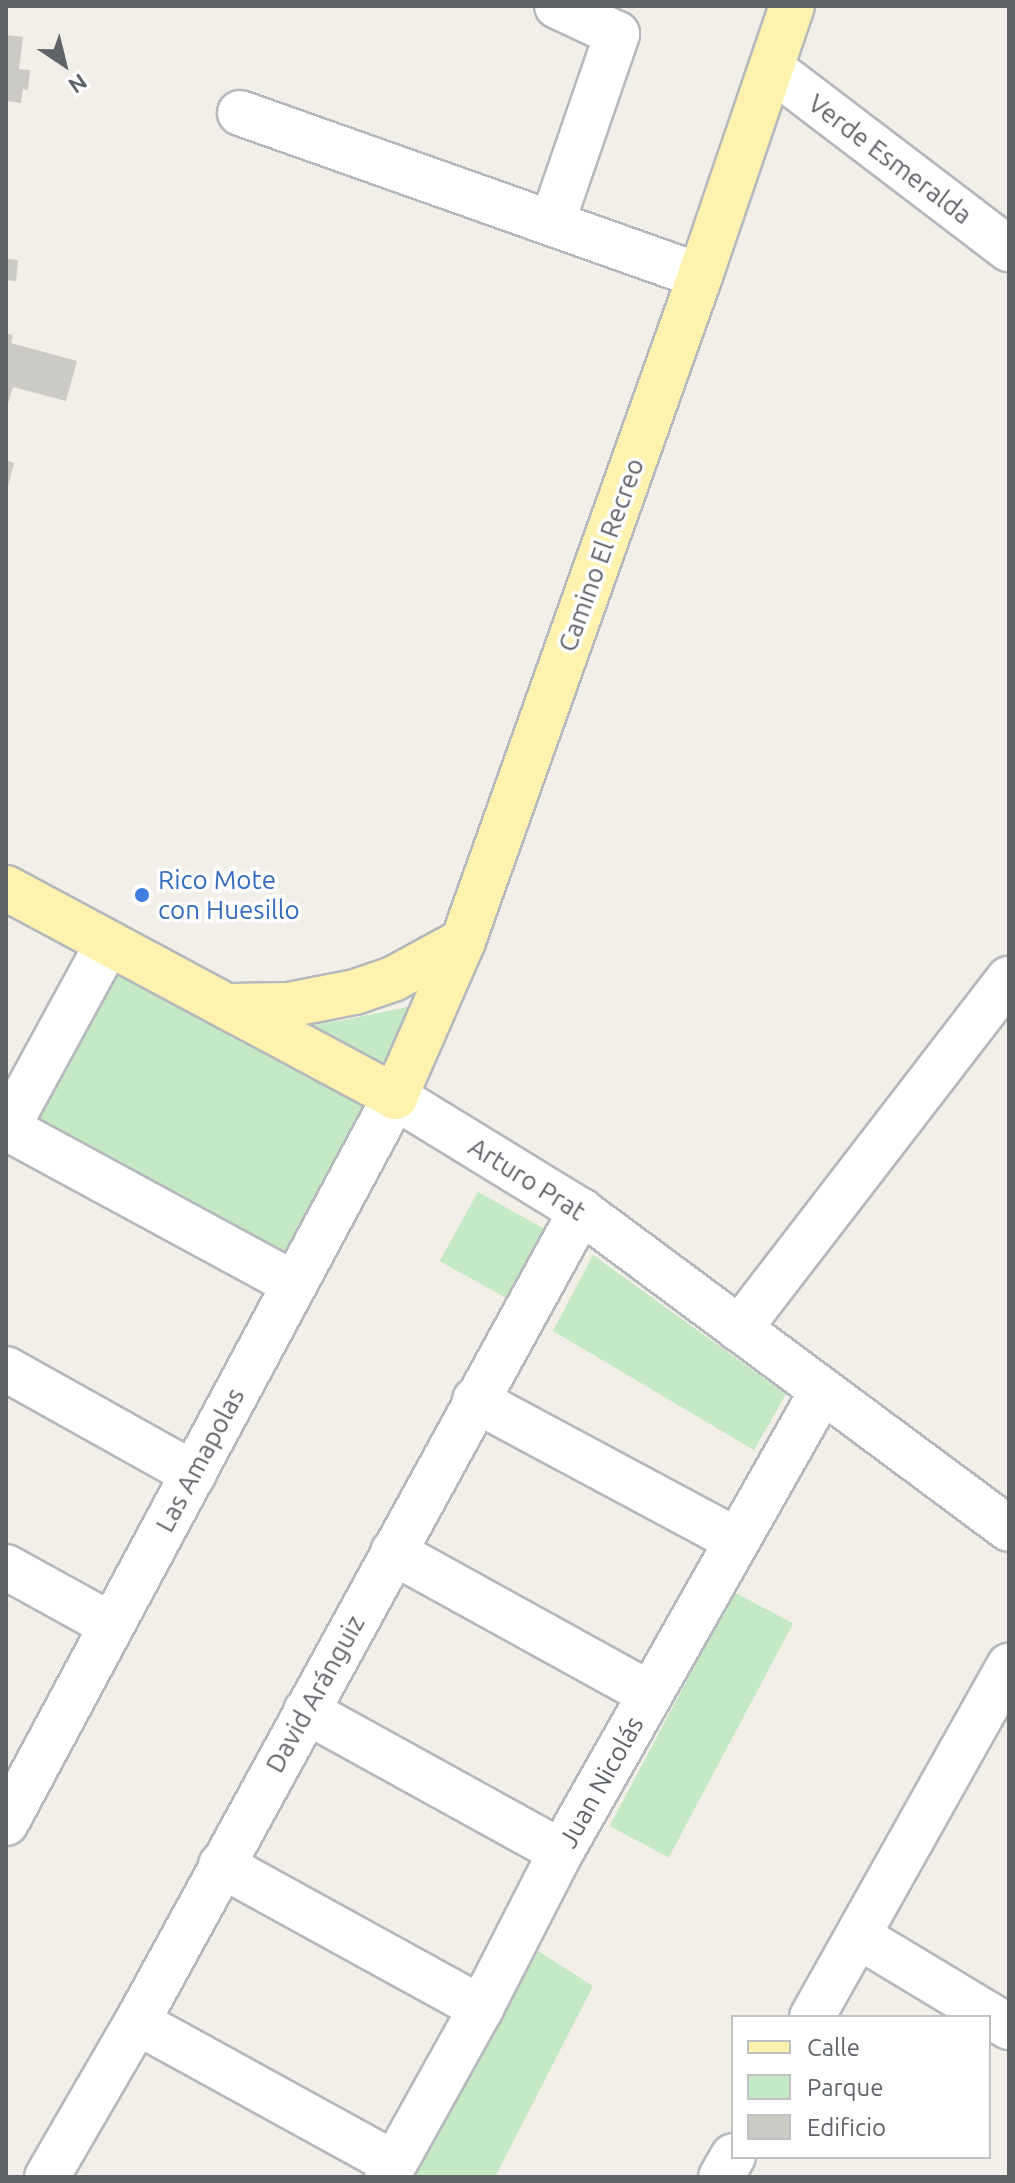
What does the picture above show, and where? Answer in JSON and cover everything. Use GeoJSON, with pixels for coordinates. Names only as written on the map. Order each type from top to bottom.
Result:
{"type":"FeatureCollection","features":[{"type":"Feature","properties":{"kind":"main road","name":"Camino El Recreo"},"geometry":{"type":"LineString","coordinates":[[395,1097],[463,941],[700,276],[792,6]]}},
{"type":"Feature","properties":{"kind":"main road","name":"Arturo Prat"},"geometry":{"type":"LineString","coordinates":[[6,888],[219,1006],[395,1097]]}},
{"type":"Feature","properties":{"kind":"main road"},"geometry":{"type":"LineString","coordinates":[[219,1006],[288,1005],[355,992],[393,979],[463,941]]}},
{"type":"Feature","properties":{"kind":"street"},"geometry":{"type":"LineString","coordinates":[[552,223],[617,34],[557,6]]}},
{"type":"Feature","properties":{"kind":"street","name":"Verde Esmeralda"},"geometry":{"type":"LineString","coordinates":[[771,68],[1009,249]]}},
{"type":"Feature","properties":{"kind":"street"},"geometry":{"type":"LineString","coordinates":[[240,113],[700,276]]}},
{"type":"Feature","properties":{"kind":"street"},"geometry":{"type":"LineString","coordinates":[[108,943],[7,1129],[294,1284]]}},
{"type":"Feature","properties":{"kind":"street"},"geometry":{"type":"LineString","coordinates":[[739,1329],[1009,979]]}},
{"type":"Feature","properties":{"kind":"street","name":"Arturo Prat"},"geometry":{"type":"LineString","coordinates":[[395,1097],[581,1211],[1009,1529]]}},
{"type":"Feature","properties":{"kind":"street","name":"Las Amapolas"},"geometry":{"type":"LineString","coordinates":[[6,1823],[16,1780],[111,1625],[395,1097]]}},
{"type":"Feature","properties":{"kind":"street","name":"David Aránguiz"},"geometry":{"type":"LineString","coordinates":[[49,2176],[137,2022],[581,1211]]}},
{"type":"Feature","properties":{"kind":"street"},"geometry":{"type":"LineString","coordinates":[[6,1369],[194,1474]]}},
{"type":"Feature","properties":{"kind":"street","name":"Juan Nicolás"},"geometry":{"type":"LineString","coordinates":[[391,2170],[481,2008],[561,1852],[822,1391]]}},
{"type":"Feature","properties":{"kind":"street"},"geometry":{"type":"LineString","coordinates":[[475,1400],[736,1540]]}},
{"type":"Feature","properties":{"kind":"street"},"geometry":{"type":"LineString","coordinates":[[393,1552],[650,1694]]}},
{"type":"Feature","properties":{"kind":"street"},"geometry":{"type":"LineString","coordinates":[[6,1567],[111,1625]]}},
{"type":"Feature","properties":{"kind":"street"},"geometry":{"type":"LineString","coordinates":[[813,2015],[1009,1666]]}},
{"type":"Feature","properties":{"kind":"street"},"geometry":{"type":"LineString","coordinates":[[306,1711],[561,1852]]}},
{"type":"Feature","properties":{"kind":"street"},"geometry":{"type":"LineString","coordinates":[[221,1865],[481,2008]]}},
{"type":"Feature","properties":{"kind":"street"},"geometry":{"type":"LineString","coordinates":[[858,1936],[989,2015]]}},
{"type":"Feature","properties":{"kind":"street"},"geometry":{"type":"LineString","coordinates":[[991,2016],[1009,2027]]}},
{"type":"Feature","properties":{"kind":"street"},"geometry":{"type":"LineString","coordinates":[[137,2022],[391,2170]]}},
{"type":"Feature","properties":{"kind":"street"},"geometry":{"type":"LineString","coordinates":[[721,2177],[731,2159]]}},
{"type":"Feature","properties":{"kind":"green space"},"geometry":{"type":"Polygon","coordinates":[[[108,943],[396,1096],[297,1282],[9,1129],[108,943]]]}},
{"type":"Feature","properties":{"kind":"green space"},"geometry":{"type":"Polygon","coordinates":[[[441,978],[389,1077],[261,1017],[339,1021],[408,1007],[441,978]]]}},
{"type":"Feature","properties":{"kind":"green space"},"geometry":{"type":"Polygon","coordinates":[[[478,1192],[544,1229],[506,1298],[440,1261],[478,1192]]]}},
{"type":"Feature","properties":{"kind":"green space"},"geometry":{"type":"Polygon","coordinates":[[[593,1255],[786,1394],[754,1450],[553,1331],[593,1255]]]}},
{"type":"Feature","properties":{"kind":"green space"},"geometry":{"type":"Polygon","coordinates":[[[734,1592],[793,1623],[669,1857],[610,1826],[734,1592]]]}},
{"type":"Feature","properties":{"kind":"green space"},"geometry":{"type":"Polygon","coordinates":[[[538,1951],[593,1986],[495,2177],[415,2177],[538,1951]]]}},
{"type":"Feature","properties":{"kind":"building"},"geometry":{"type":"Polygon","coordinates":[[[6,35],[23,37],[19,69],[30,70],[28,90],[23,89],[21,103],[6,101],[6,35]]]}},
{"type":"Feature","properties":{"kind":"building"},"geometry":{"type":"Polygon","coordinates":[[[6,259],[18,260],[16,281],[6,280],[6,259]]]}},
{"type":"Feature","properties":{"kind":"building"},"geometry":{"type":"Polygon","coordinates":[[[6,333],[13,335],[11,343],[77,361],[66,401],[13,387],[6,410],[6,333]]]}},
{"type":"Feature","properties":{"kind":"building"},"geometry":{"type":"Polygon","coordinates":[[[6,460],[14,463],[7,490],[6,490],[6,460]]]}},
{"type":"Feature","properties":{"kind":"place","name":"Rico Mote con Huesillo"},"geometry":{"type":"Point","coordinates":[142,895]}}]}
